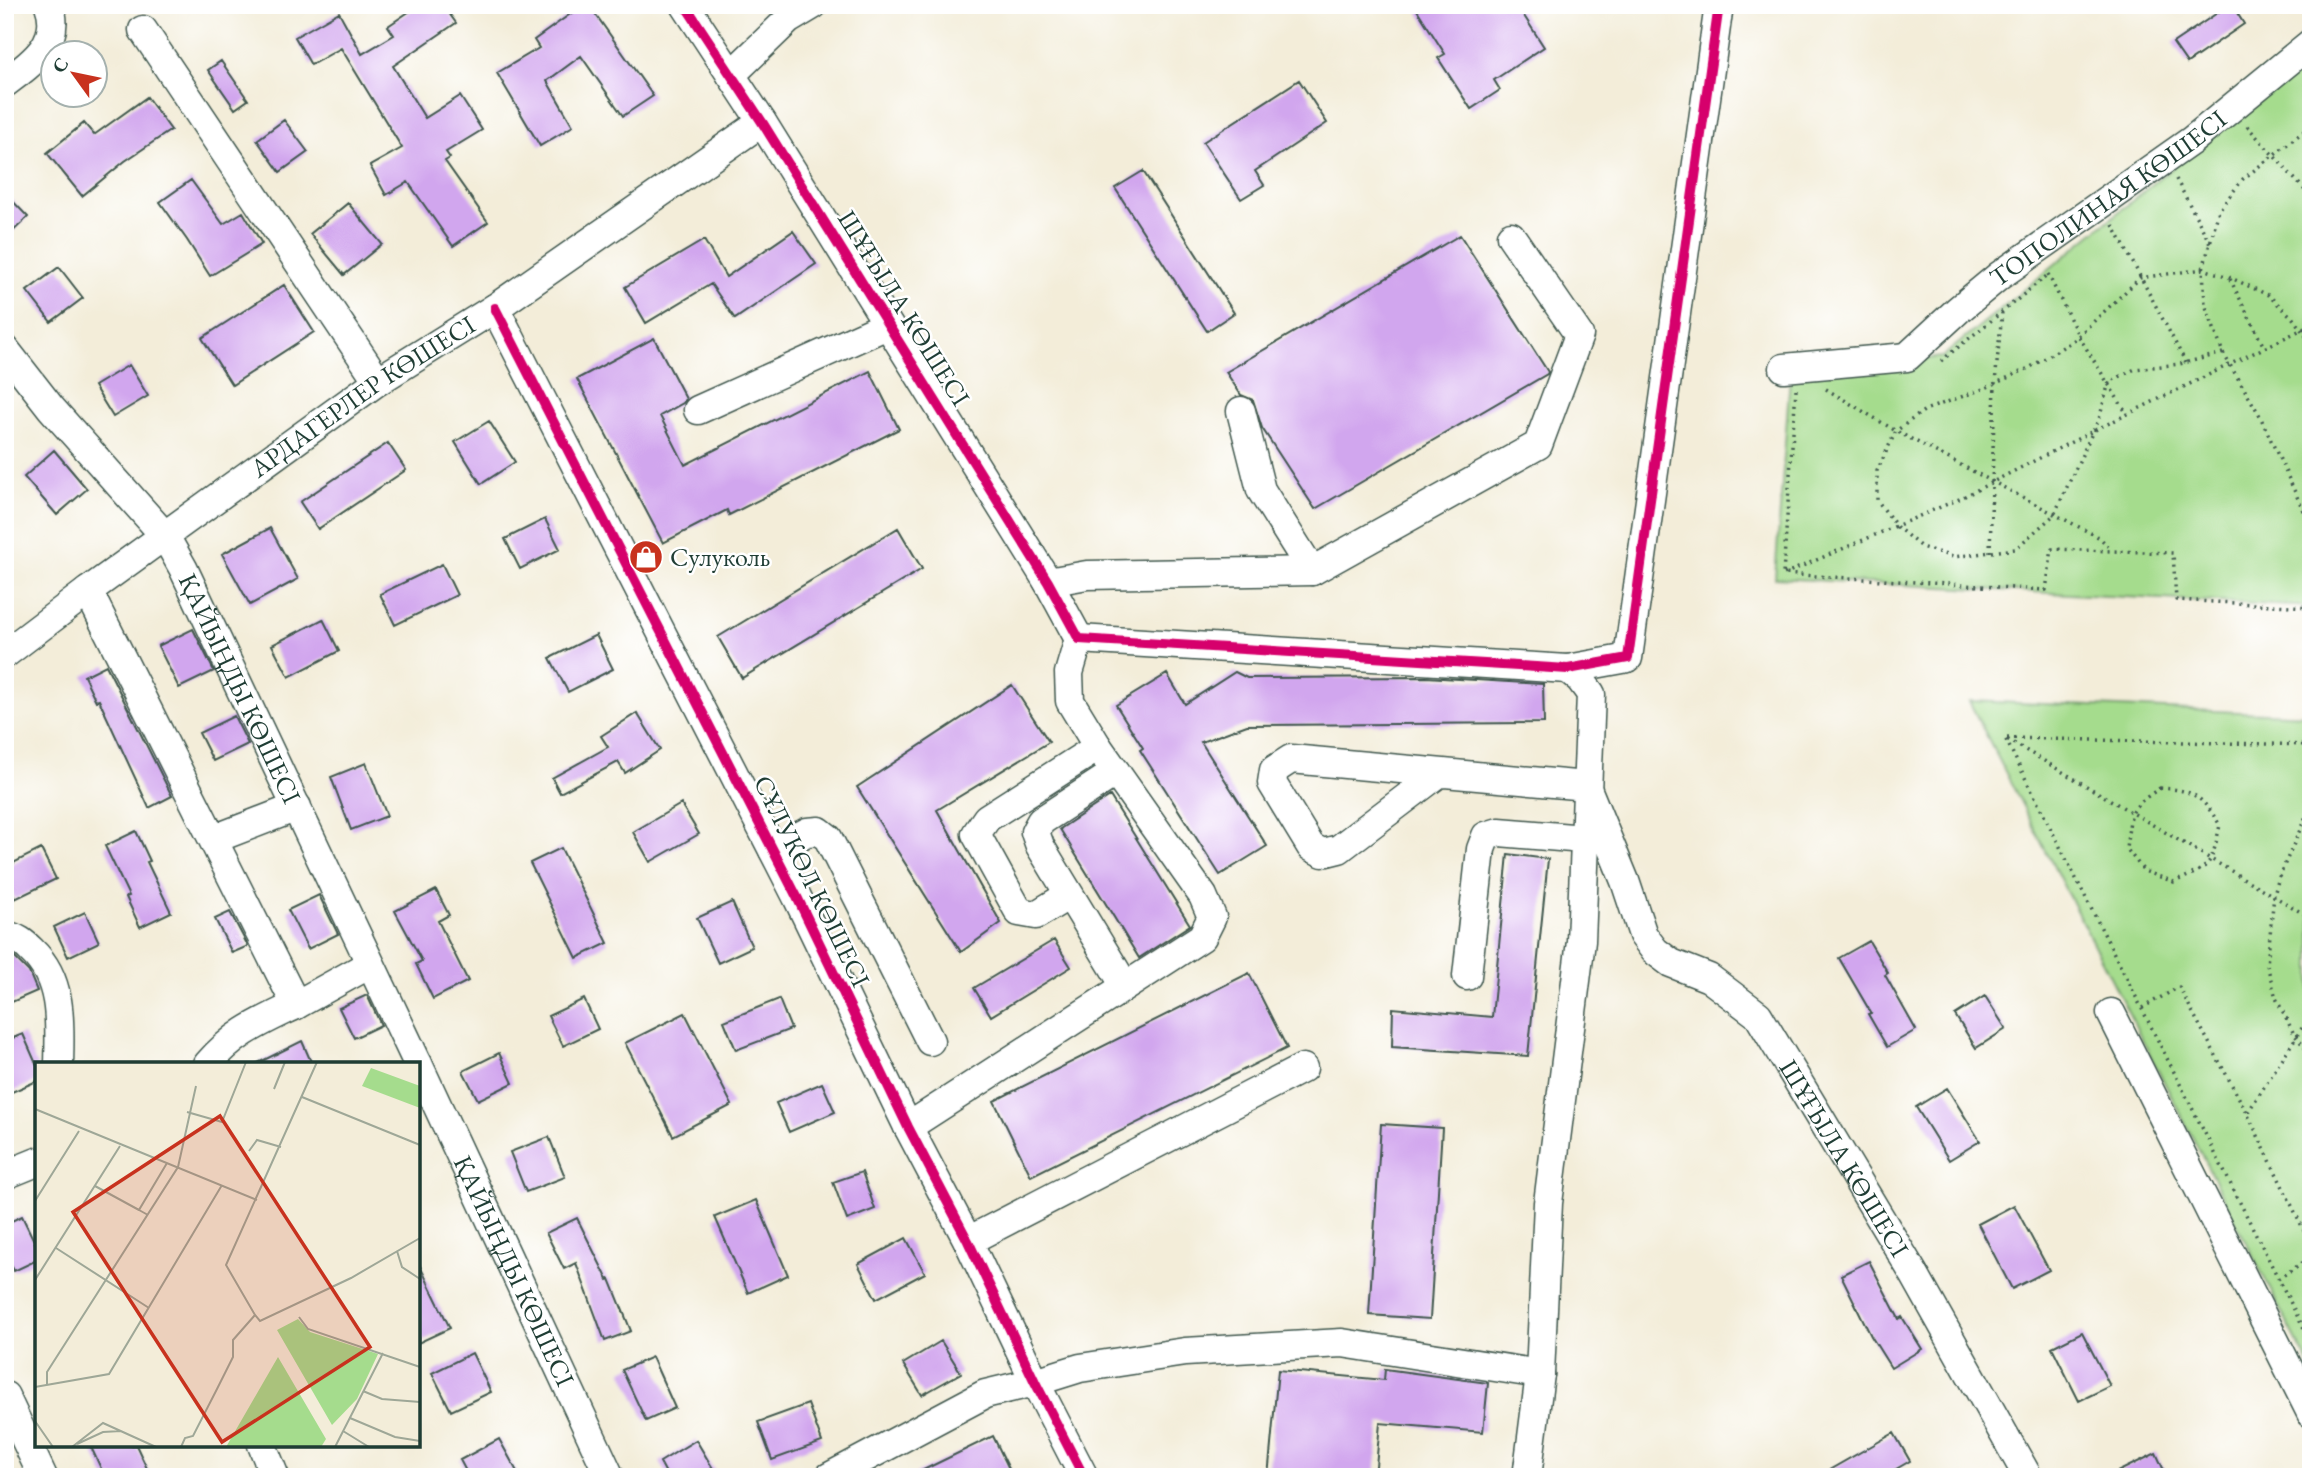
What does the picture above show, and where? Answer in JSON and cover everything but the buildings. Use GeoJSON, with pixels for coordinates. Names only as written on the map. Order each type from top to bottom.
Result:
{"type":"FeatureCollection","features":[{"type":"Feature","properties":{"kind":"street"},"geometry":{"type":"LineString","coordinates":[[5,83],[35,61],[46,46],[53,17],[49,5]]}},
{"type":"Feature","properties":{"kind":"street","name":"ШҰҒЫЛА КӨШЕСІ"},"geometry":{"type":"LineString","coordinates":[[685,5],[762,122],[1048,582],[1079,639]]}},
{"type":"Feature","properties":{"kind":"street"},"geometry":{"type":"LineString","coordinates":[[731,75],[788,20],[813,5]]}},
{"type":"Feature","properties":{"kind":"street"},"geometry":{"type":"LineString","coordinates":[[908,1127],[1202,937],[1212,917],[1203,896],[1098,747],[1070,701],[1069,673],[1079,639],[1568,669],[1628,658],[1719,5]]}},
{"type":"Feature","properties":{"kind":"street"},"geometry":{"type":"LineString","coordinates":[[143,30],[378,382]]}},
{"type":"Feature","properties":{"kind":"street","name":"ТОПОЛИНАЯ КӨШЕСІ"},"geometry":{"type":"LineString","coordinates":[[1918,360],[1958,310],[1999,276],[2191,141],[2311,43]]}},
{"type":"Feature","properties":{"kind":"street","name":"АРДАГЕРЛЕР КӨШЕСІ"},"geometry":{"type":"LineString","coordinates":[[5,654],[88,590],[378,382],[495,308],[762,122]]}},
{"type":"Feature","properties":{"kind":"street"},"geometry":{"type":"LineString","coordinates":[[1048,582],[1087,575],[1312,571],[1538,445],[1579,335],[1511,236]]}},
{"type":"Feature","properties":{"kind":"street","name":"СҰЛУКӨЛ КӨШЕСІ"},"geometry":{"type":"LineString","coordinates":[[495,308],[772,850],[1084,1477]]}},
{"type":"Feature","properties":{"kind":"street"},"geometry":{"type":"LineString","coordinates":[[698,410],[887,325]]}},
{"type":"Feature","properties":{"kind":"street","name":"ҚАЙЫҢДЫ КӨШЕСІ"},"geometry":{"type":"LineString","coordinates":[[5,349],[51,408],[165,536],[183,568],[417,1062]]}},
{"type":"Feature","properties":{"kind":"street"},"geometry":{"type":"LineString","coordinates":[[1790,374],[1918,360]]}},
{"type":"Feature","properties":{"kind":"street"},"geometry":{"type":"LineString","coordinates":[[1241,411],[1261,490],[1312,571]]}},
{"type":"Feature","properties":{"kind":"street"},"geometry":{"type":"LineString","coordinates":[[88,590],[296,1004]]}},
{"type":"Feature","properties":{"kind":"street"},"geometry":{"type":"LineString","coordinates":[[1527,1477],[1540,1374],[1548,1203],[1581,942],[1591,694],[1568,669]]}},
{"type":"Feature","properties":{"kind":"street"},"geometry":{"type":"LineString","coordinates":[[1069,895],[1036,915],[1020,912],[976,834],[987,818],[1098,747]]}},
{"type":"Feature","properties":{"kind":"street"},"geometry":{"type":"LineString","coordinates":[[1438,773],[1339,849],[1323,853],[1311,847],[1272,783],[1274,770],[1291,759],[1586,786]]}},
{"type":"Feature","properties":{"kind":"street"},"geometry":{"type":"LineString","coordinates":[[1116,772],[1041,821],[1035,832],[1040,846],[1125,986]]}},
{"type":"Feature","properties":{"kind":"street","name":"ШҰҒЫЛА КӨШЕСІ"},"geometry":{"type":"LineString","coordinates":[[1586,786],[1625,881],[1643,935],[1655,951],[1671,964],[1709,978],[1758,1015],[1914,1274],[2028,1477]]}},
{"type":"Feature","properties":{"kind":"street"},"geometry":{"type":"LineString","coordinates":[[214,839],[297,807]]}},
{"type":"Feature","properties":{"kind":"street"},"geometry":{"type":"LineString","coordinates":[[772,850],[807,832],[819,831],[828,838],[930,1041]]}},
{"type":"Feature","properties":{"kind":"street"},"geometry":{"type":"LineString","coordinates":[[1467,976],[1481,849],[1486,836],[1499,832],[1584,839]]}},
{"type":"Feature","properties":{"kind":"street"},"geometry":{"type":"LineString","coordinates":[[5,935],[18,938],[40,958],[55,985],[60,1030],[59,1062]]}},
{"type":"Feature","properties":{"kind":"street"},"geometry":{"type":"LineString","coordinates":[[210,1062],[245,1030],[370,964]]}},
{"type":"Feature","properties":{"kind":"street"},"geometry":{"type":"LineString","coordinates":[[2111,1013],[2311,1413]]}},
{"type":"Feature","properties":{"kind":"street","name":"ҚАЙЫҢДЫ КӨШЕСІ"},"geometry":{"type":"LineString","coordinates":[[420,1068],[610,1477]]}},
{"type":"Feature","properties":{"kind":"street"},"geometry":{"type":"LineString","coordinates":[[968,1241],[1303,1069]]}},
{"type":"Feature","properties":{"kind":"street"},"geometry":{"type":"LineString","coordinates":[[829,1477],[985,1394],[1080,1368],[1185,1352],[1342,1343],[1540,1374]]}},
{"type":"Feature","properties":{"kind":"street"},"geometry":{"type":"LineString","coordinates":[[5,1396],[43,1477]]}},
{"type":"Feature","properties":{"kind":"street"},"geometry":{"type":"LineString","coordinates":[[263,1447],[275,1477]]}},
{"type":"Feature","properties":{"kind":"path"},"geometry":{"type":"LineString","coordinates":[[2240,118],[2311,197]]}},
{"type":"Feature","properties":{"kind":"path"},"geometry":{"type":"LineString","coordinates":[[2311,129],[2304,131],[2243,179],[2218,210],[2203,269],[2205,304],[2223,353],[2259,414],[2311,527]]}},
{"type":"Feature","properties":{"kind":"path"},"geometry":{"type":"LineString","coordinates":[[2172,172],[2210,243]]}},
{"type":"Feature","properties":{"kind":"path"},"geometry":{"type":"LineString","coordinates":[[2112,222],[2186,363]]}},
{"type":"Feature","properties":{"kind":"path"},"geometry":{"type":"LineString","coordinates":[[1918,360],[1943,361],[2059,265]]}},
{"type":"Feature","properties":{"kind":"path"},"geometry":{"type":"LineString","coordinates":[[2223,353],[2186,363],[2135,369],[2109,382],[2100,416],[2054,515],[2015,549],[1953,557],[1921,547],[1897,527],[1877,500],[1877,471],[1896,431],[1925,410],[2029,368],[2074,340],[2140,278],[2203,269],[2229,277],[2268,295],[2292,317],[2311,343]]}},
{"type":"Feature","properties":{"kind":"path"},"geometry":{"type":"LineString","coordinates":[[2048,274],[2078,335],[2127,414]]}},
{"type":"Feature","properties":{"kind":"path"},"geometry":{"type":"LineString","coordinates":[[2229,277],[2264,348]]}},
{"type":"Feature","properties":{"kind":"path"},"geometry":{"type":"LineString","coordinates":[[1990,552],[1996,383],[2002,312]]}},
{"type":"Feature","properties":{"kind":"path"},"geometry":{"type":"LineString","coordinates":[[1783,574],[1897,527],[2311,325]]}},
{"type":"Feature","properties":{"kind":"path"},"geometry":{"type":"LineString","coordinates":[[1783,574],[1790,374]]}},
{"type":"Feature","properties":{"kind":"path"},"geometry":{"type":"LineString","coordinates":[[1820,386],[1896,431],[2100,538],[2113,551]]}},
{"type":"Feature","properties":{"kind":"path"},"geometry":{"type":"LineString","coordinates":[[1783,574],[2046,590],[2052,549],[2173,553],[2176,600],[2311,607]]}},
{"type":"Feature","properties":{"kind":"path"},"geometry":{"type":"LineString","coordinates":[[2005,738],[2311,745]]}},
{"type":"Feature","properties":{"kind":"path"},"geometry":{"type":"LineString","coordinates":[[2005,738],[2311,918]]}},
{"type":"Feature","properties":{"kind":"path"},"geometry":{"type":"LineString","coordinates":[[2005,738],[2311,1343]]}},
{"type":"Feature","properties":{"kind":"path"},"geometry":{"type":"LineString","coordinates":[[2160,788],[2185,789],[2207,804],[2221,825],[2213,859],[2200,872],[2174,882],[2144,871],[2126,848],[2131,811],[2137,803],[2160,788]]}},
{"type":"Feature","properties":{"kind":"path"},"geometry":{"type":"LineString","coordinates":[[2311,805],[2279,877],[2274,895],[2267,965],[2276,998],[2296,1037],[2311,1055]]}},
{"type":"Feature","properties":{"kind":"path"},"geometry":{"type":"LineString","coordinates":[[2141,1009],[2179,987],[2247,1113],[2311,1245]]}},
{"type":"Feature","properties":{"kind":"path"},"geometry":{"type":"LineString","coordinates":[[2247,1113],[2311,1014]]}},
{"type":"Feature","properties":{"kind":"path"},"geometry":{"type":"LineString","coordinates":[[2278,1279],[2311,1257]]}},
{"type":"Feature","properties":{"kind":"green space"},"geometry":{"type":"Polygon","coordinates":[[[2311,54],[2311,607],[1775,578],[1790,376],[1942,357],[2311,54]]]}},
{"type":"Feature","properties":{"kind":"green space"},"geometry":{"type":"Polygon","coordinates":[[[1969,701],[2311,715],[2311,1369],[1969,701]]]}},
{"type":"Feature","properties":{"kind":"cycle path"},"geometry":{"type":"LineString","coordinates":[[685,5],[762,122],[1048,582],[1079,639],[1568,669],[1628,658],[1719,5]]}},
{"type":"Feature","properties":{"kind":"cycle path"},"geometry":{"type":"LineString","coordinates":[[495,308],[797,897],[908,1127],[968,1241],[1084,1477]]}},
{"type":"Feature","properties":{"kind":"place","name":"Сулуколь"},"geometry":{"type":"Point","coordinates":[646,557]}}]}
